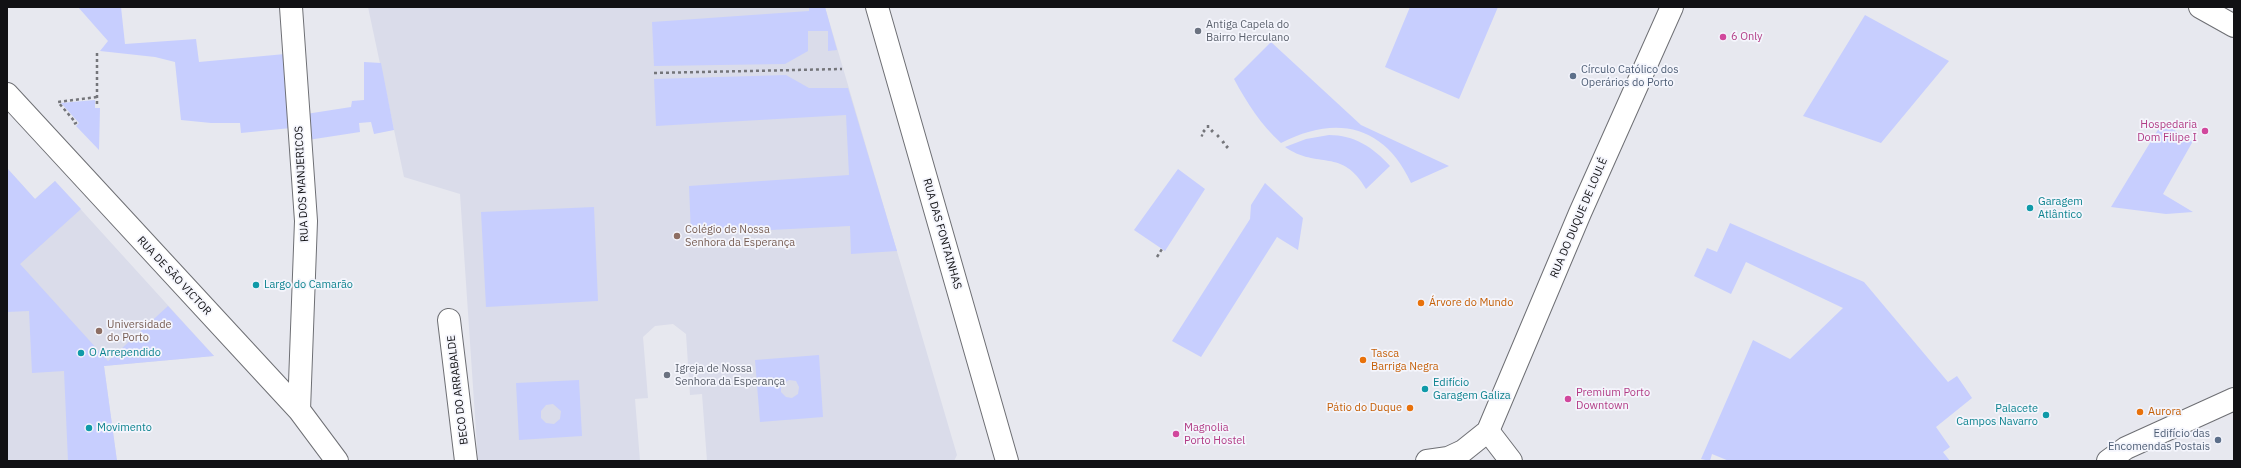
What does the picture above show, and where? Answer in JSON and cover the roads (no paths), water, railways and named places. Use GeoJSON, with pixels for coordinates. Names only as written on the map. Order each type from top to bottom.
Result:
{"type":"FeatureCollection","features":[{"type":"Feature","properties":{"kind":"street","name":"RUA DOS MANJERICOS"},"geometry":{"type":"LineString","coordinates":[[291,7],[306,221],[299,410]]}},
{"type":"Feature","properties":{"kind":"street","name":"RUA DAS FONTAINHAS"},"geometry":{"type":"LineString","coordinates":[[877,7],[1007,461]]}},
{"type":"Feature","properties":{"kind":"street","name":"RUA DO DUQUE DE LOULÉ"},"geometry":{"type":"LineString","coordinates":[[1488,431],[1580,213],[1672,7]]}},
{"type":"Feature","properties":{"kind":"street"},"geometry":{"type":"LineString","coordinates":[[2200,7],[2234,26]]}},
{"type":"Feature","properties":{"kind":"street","name":"RUA DE SÃO VICTOR"},"geometry":{"type":"LineString","coordinates":[[7,94],[299,410],[337,461]]}},
{"type":"Feature","properties":{"kind":"street","name":"BECO DO ARRABALDE"},"geometry":{"type":"LineString","coordinates":[[449,320],[466,461]]}},
{"type":"Feature","properties":{"kind":"street"},"geometry":{"type":"LineString","coordinates":[[2108,461],[2126,448],[2234,400]]}},
{"type":"Feature","properties":{"kind":"street"},"geometry":{"type":"LineString","coordinates":[[1437,460],[1448,458],[1463,451],[1488,431],[1511,461]]}},
{"type":"Feature","properties":{"kind":"place","name":"Antiga Capela do Bairro Herculano"},"geometry":{"type":"Point","coordinates":[1198,31]}},
{"type":"Feature","properties":{"kind":"place","name":"6 Only"},"geometry":{"type":"Point","coordinates":[1723,37]}},
{"type":"Feature","properties":{"kind":"place","name":"Círculo Católico dos Operários do Porto"},"geometry":{"type":"Point","coordinates":[1573,76]}},
{"type":"Feature","properties":{"kind":"place","name":"Hospedaria Dom Filipe I"},"geometry":{"type":"Point","coordinates":[2205,131]}},
{"type":"Feature","properties":{"kind":"place","name":"Garagem Atlântico"},"geometry":{"type":"Point","coordinates":[2030,208]}},
{"type":"Feature","properties":{"kind":"place","name":"Colégio de Nossa Senhora da Esperança"},"geometry":{"type":"Point","coordinates":[677,236]}},
{"type":"Feature","properties":{"kind":"place","name":"Largo do Camarão"},"geometry":{"type":"Point","coordinates":[256,285]}},
{"type":"Feature","properties":{"kind":"place","name":"Árvore do Mundo"},"geometry":{"type":"Point","coordinates":[1421,303]}},
{"type":"Feature","properties":{"kind":"place","name":"Universidade do Porto"},"geometry":{"type":"Point","coordinates":[99,331]}},
{"type":"Feature","properties":{"kind":"place","name":"O Arrependido"},"geometry":{"type":"Point","coordinates":[81,353]}},
{"type":"Feature","properties":{"kind":"place","name":"Tasca Barriga Negra"},"geometry":{"type":"Point","coordinates":[1363,360]}},
{"type":"Feature","properties":{"kind":"place","name":"Igreja de Nossa Senhora da Esperança"},"geometry":{"type":"Point","coordinates":[667,375]}},
{"type":"Feature","properties":{"kind":"place","name":"Edifício Garagem Galiza"},"geometry":{"type":"Point","coordinates":[1425,389]}},
{"type":"Feature","properties":{"kind":"place","name":"Premium Porto Downtown"},"geometry":{"type":"Point","coordinates":[1568,399]}},
{"type":"Feature","properties":{"kind":"place","name":"Pátio do Duque"},"geometry":{"type":"Point","coordinates":[1410,408]}},
{"type":"Feature","properties":{"kind":"place","name":"Aurora"},"geometry":{"type":"Point","coordinates":[2140,412]}},
{"type":"Feature","properties":{"kind":"place","name":"Palacete Campos Navarro"},"geometry":{"type":"Point","coordinates":[2046,415]}},
{"type":"Feature","properties":{"kind":"place","name":"Movimento"},"geometry":{"type":"Point","coordinates":[89,428]}},
{"type":"Feature","properties":{"kind":"place","name":"Magnolia Porto Hostel"},"geometry":{"type":"Point","coordinates":[1176,434]}},
{"type":"Feature","properties":{"kind":"place","name":"Edifício das Encomendas Postais"},"geometry":{"type":"Point","coordinates":[2218,440]}}]}
